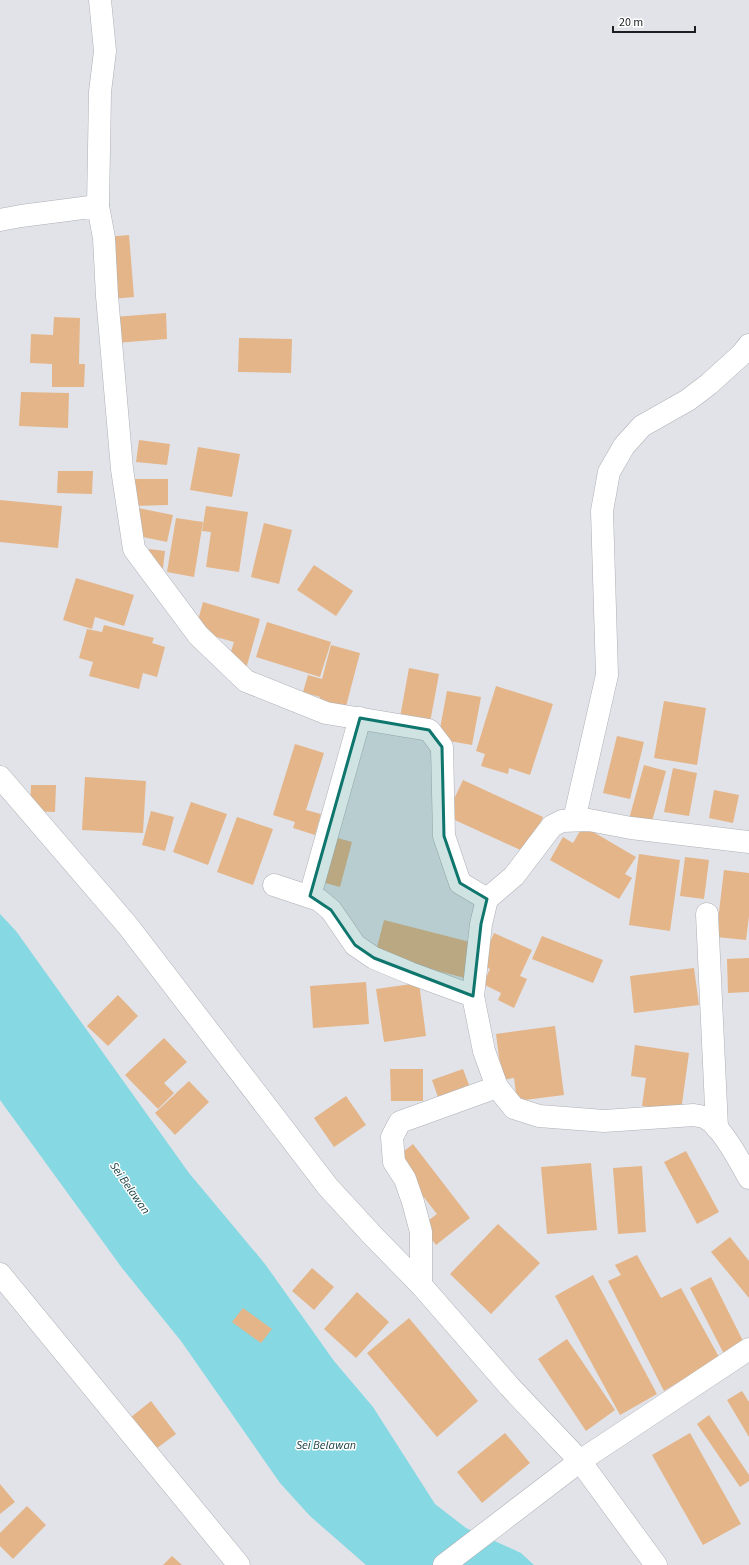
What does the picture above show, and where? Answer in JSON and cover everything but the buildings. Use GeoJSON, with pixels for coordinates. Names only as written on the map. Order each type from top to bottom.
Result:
{"type":"FeatureCollection","features":[{"type":"Feature","properties":{"kind":"street"},"geometry":{"type":"LineString","coordinates":[[100,0],[105,51],[100,92],[98,206],[104,238],[107,296],[122,469],[134,549],[198,635],[246,681],[326,713],[430,730],[442,747],[444,836],[460,883],[487,899]]}},
{"type":"Feature","properties":{"kind":"street"},"geometry":{"type":"LineString","coordinates":[[0,220],[98,206]]}},
{"type":"Feature","properties":{"kind":"street"},"geometry":{"type":"LineString","coordinates":[[574,820],[607,675],[602,511],[609,472],[624,446],[642,426],[688,400],[742,355],[749,345]]}},
{"type":"Feature","properties":{"kind":"street"},"geometry":{"type":"LineString","coordinates":[[310,896],[360,718]]}},
{"type":"Feature","properties":{"kind":"street"},"geometry":{"type":"LineString","coordinates":[[0,777],[128,926],[328,1187],[374,1237],[421,1284],[510,1387],[580,1461],[656,1565]]}},
{"type":"Feature","properties":{"kind":"street"},"geometry":{"type":"LineString","coordinates":[[749,842],[631,828],[588,820],[562,821],[552,826],[514,876],[487,899],[481,924],[473,996],[484,1051],[497,1087],[514,1108],[539,1116],[604,1121],[694,1115],[706,1118],[717,1128],[740,1161],[749,1178]]}},
{"type":"Feature","properties":{"kind":"street"},"geometry":{"type":"LineString","coordinates":[[274,885],[319,900],[331,910],[355,945],[374,958],[473,996]]}},
{"type":"Feature","properties":{"kind":"street"},"geometry":{"type":"LineString","coordinates":[[708,914],[717,1128]]}},
{"type":"Feature","properties":{"kind":"street"},"geometry":{"type":"LineString","coordinates":[[421,1284],[421,1232],[405,1179],[394,1162],[392,1137],[400,1122],[497,1087]]}},
{"type":"Feature","properties":{"kind":"street"},"geometry":{"type":"LineString","coordinates":[[0,1274],[239,1565]]}},
{"type":"Feature","properties":{"kind":"street"},"geometry":{"type":"LineString","coordinates":[[444,1565],[580,1461],[749,1349]]}},
{"type":"Feature","properties":{"kind":"highlighted area"},"geometry":{"type":"Polygon","coordinates":[[[360,718],[429,730],[442,747],[444,836],[460,883],[487,899],[481,924],[473,996],[374,958],[355,945],[331,910],[310,896],[360,718]]]}},
{"type":"Feature","properties":{"kind":"water","name":"Sei Belawan"},"geometry":{"type":"Polygon","coordinates":[[[0,914],[16,931],[189,1173],[265,1264],[334,1361],[373,1407],[435,1504],[466,1528],[521,1553],[534,1565],[366,1565],[310,1516],[280,1483],[181,1341],[122,1268],[0,1100],[0,914]]]}}]}
